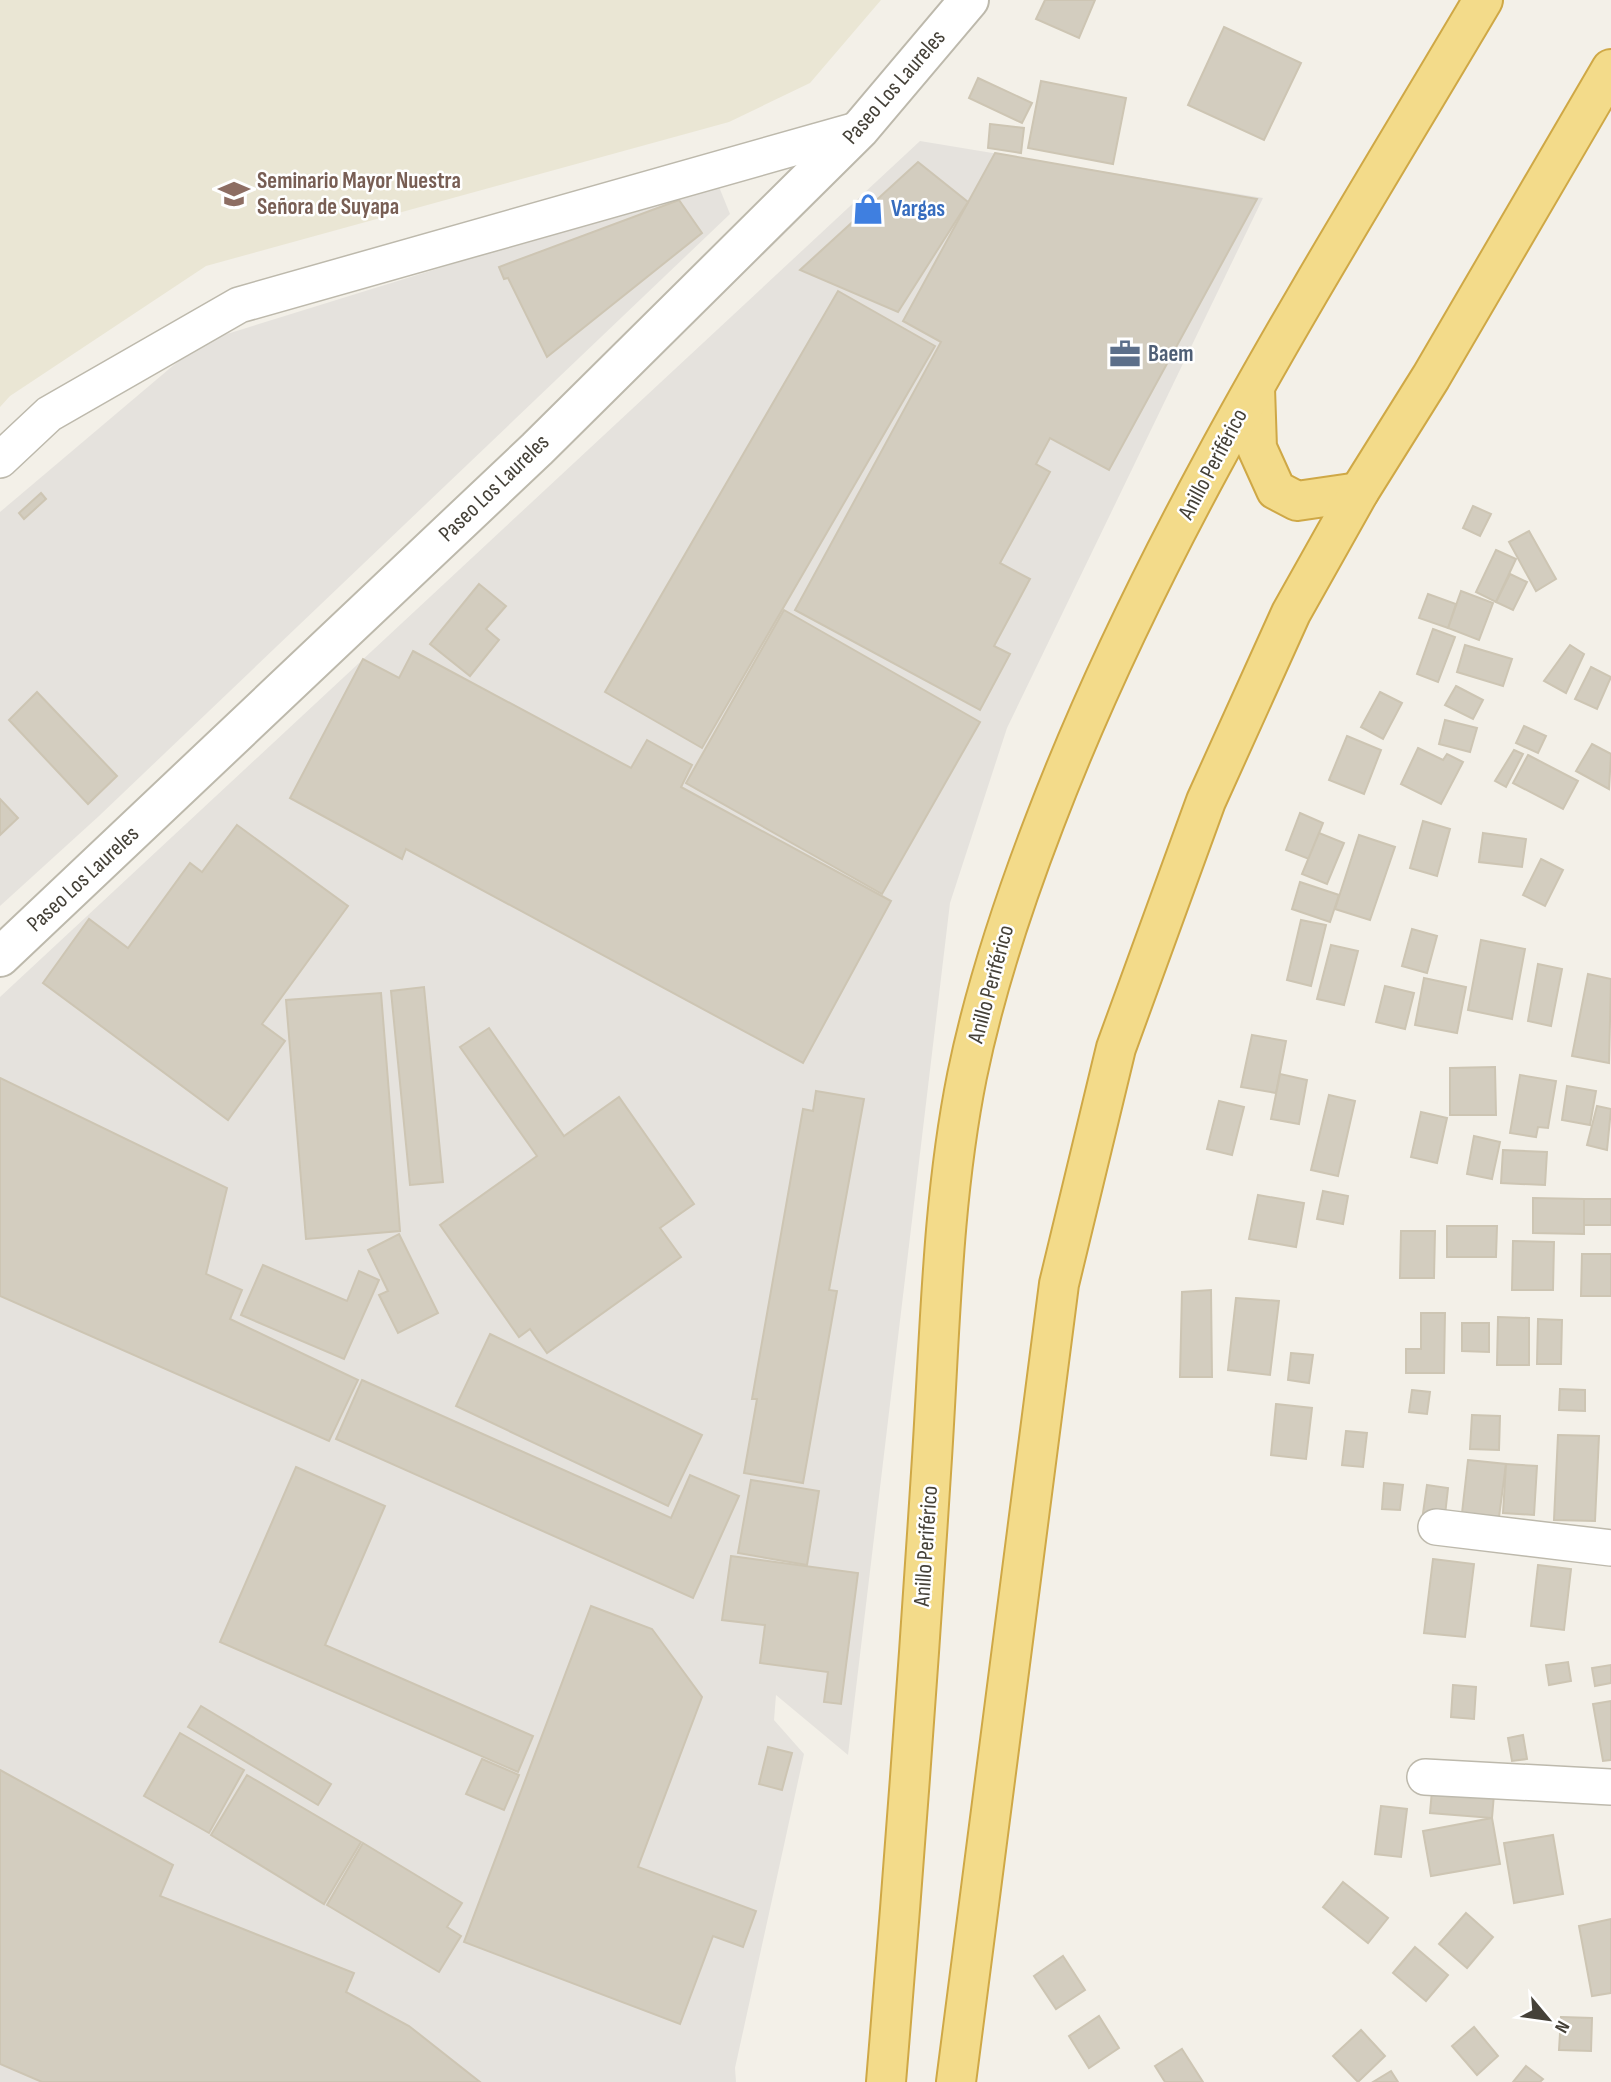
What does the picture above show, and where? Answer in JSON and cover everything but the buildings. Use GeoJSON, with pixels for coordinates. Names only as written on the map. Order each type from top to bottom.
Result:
{"type":"FeatureCollection","features":[{"type":"Feature","properties":{"kind":"highway","name":"Anillo Periférico"},"geometry":{"type":"LineString","coordinates":[[886,2082],[910,1800],[950,1182],[967,1074],[1009,915],[1076,740],[1137,603],[1255,386],[1483,0]]}},
{"type":"Feature","properties":{"kind":"highway"},"geometry":{"type":"LineString","coordinates":[[956,2082],[1059,1284],[1116,1048],[1206,801],[1291,613],[1359,492],[1438,365],[1611,69]]}},
{"type":"Feature","properties":{"kind":"highway"},"geometry":{"type":"LineString","coordinates":[[1255,386],[1256,448],[1276,490],[1297,501],[1359,492]]}},
{"type":"Feature","properties":{"kind":"street","name":"Paseo Los Laureles"},"geometry":{"type":"LineString","coordinates":[[0,957],[537,449],[860,129],[969,0]]}},
{"type":"Feature","properties":{"kind":"street"},"geometry":{"type":"LineString","coordinates":[[0,460],[48,414],[239,305],[860,129]]}},
{"type":"Feature","properties":{"kind":"street"},"geometry":{"type":"LineString","coordinates":[[1436,1527],[1611,1548]]}},
{"type":"Feature","properties":{"kind":"street"},"geometry":{"type":"LineString","coordinates":[[1425,1777],[1611,1787]]}},
{"type":"Feature","properties":{"kind":"shaded area","name":"Seminario Mayor Nuestra Señora de Suyapa"},"geometry":{"type":"Polygon","coordinates":[[[0,0],[881,0],[810,83],[729,122],[206,266],[10,396],[0,407],[0,0]]]}},
{"type":"Feature","properties":{"kind":"shaded area"},"geometry":{"type":"Polygon","coordinates":[[[920,141],[1263,198],[1007,728],[950,903],[848,1755],[776,1695],[774,1720],[804,1754],[735,2068],[736,2082],[0,2082],[0,997],[920,141]]]}},
{"type":"Feature","properties":{"kind":"shaded area"},"geometry":{"type":"Polygon","coordinates":[[[717,182],[730,214],[99,816],[0,906],[0,512],[201,342],[717,182]]]}},
{"type":"Feature","properties":{"kind":"place","name":"Seminario Mayor Nuestra Señora de Suyapa"},"geometry":{"type":"Point","coordinates":[234,194]}},
{"type":"Feature","properties":{"kind":"place","name":"Vargas"},"geometry":{"type":"Point","coordinates":[868,209]}},
{"type":"Feature","properties":{"kind":"place","name":"Baem"},"geometry":{"type":"Point","coordinates":[1125,354]}}]}
